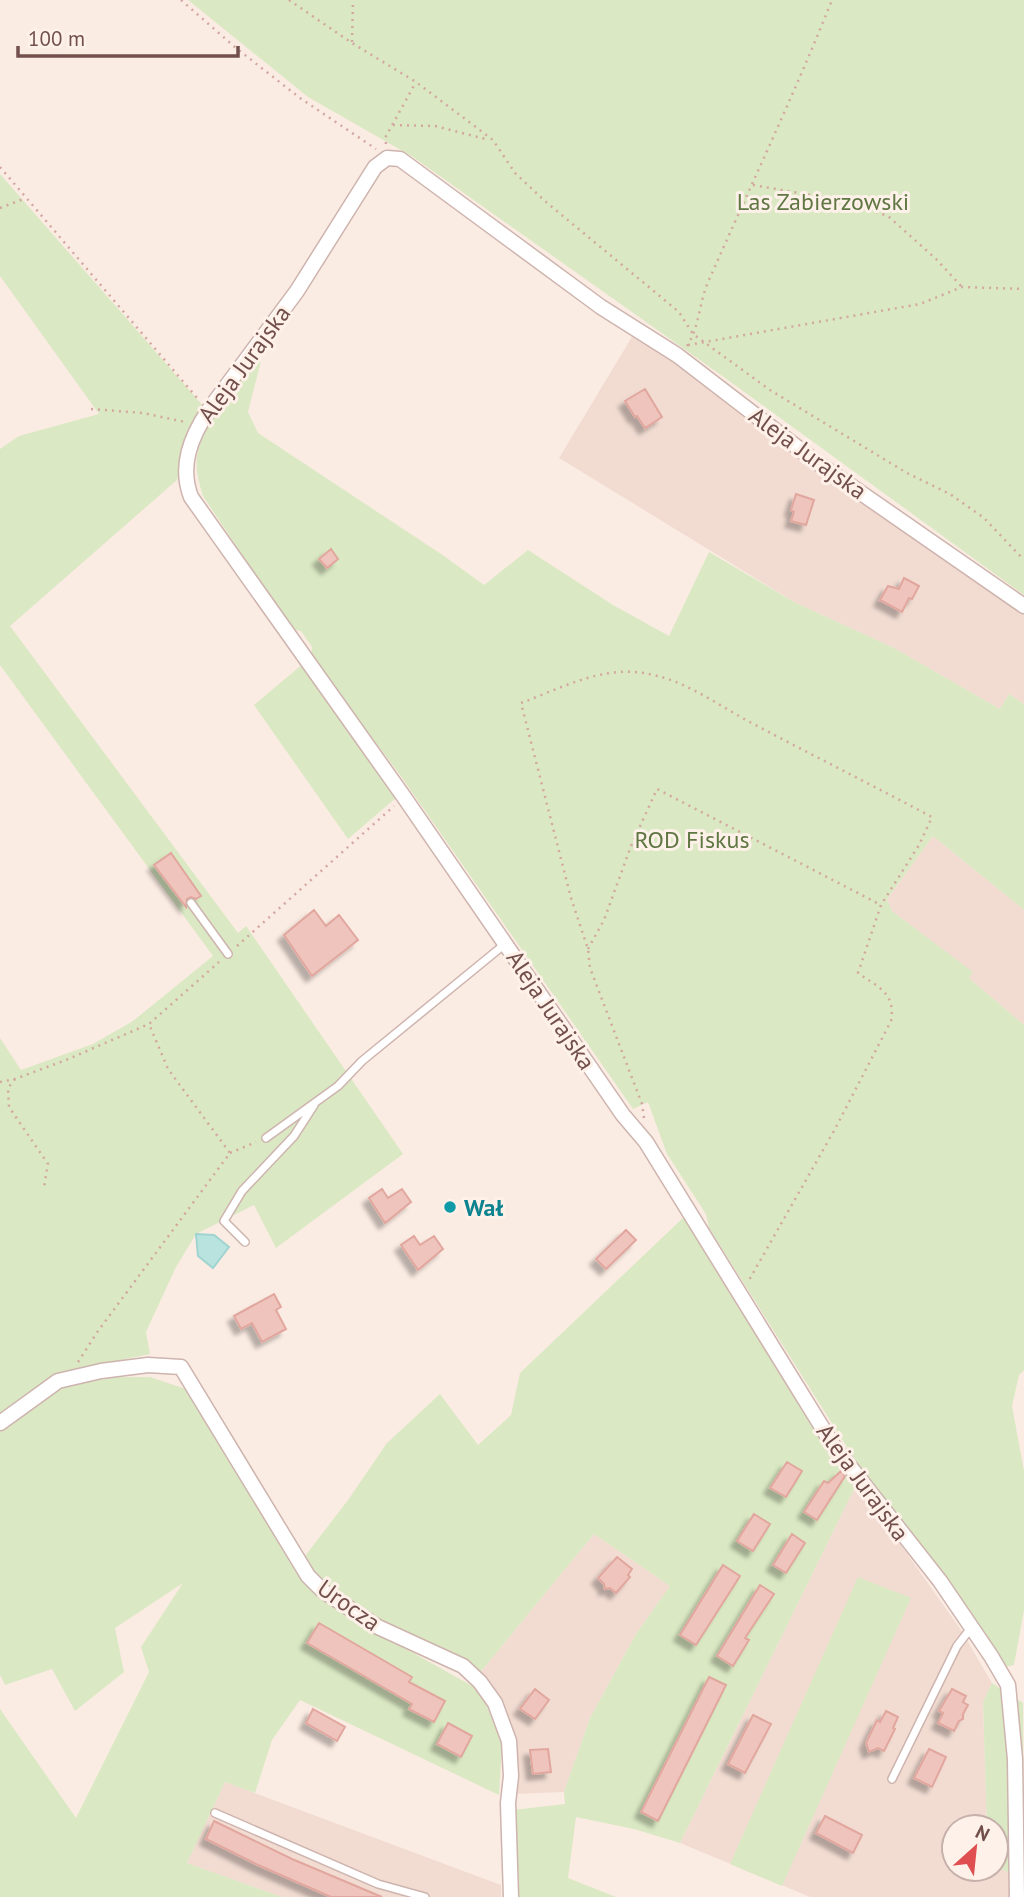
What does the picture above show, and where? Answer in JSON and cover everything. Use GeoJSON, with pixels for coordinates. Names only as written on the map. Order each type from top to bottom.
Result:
{"type":"FeatureCollection","features":[{"type":"Feature","properties":{"kind":"street","name":"Aleja Jurajska"},"geometry":{"type":"LineString","coordinates":[[1017,1897],[1015,1759],[1008,1685],[940,1581],[832,1445],[646,1142],[623,1115],[404,797],[191,497],[186,483],[186,461],[195,431],[297,291],[376,167],[387,158],[400,159],[601,307],[677,355],[815,461],[1024,606]]}},
{"type":"Feature","properties":{"kind":"street","name":"Urocza"},"geometry":{"type":"LineString","coordinates":[[0,1423],[58,1381],[101,1371],[148,1365],[181,1367],[308,1576],[323,1591],[379,1627],[463,1666],[480,1682],[495,1703],[509,1741],[511,1897]]}},
{"type":"Feature","properties":{"kind":"lane"},"geometry":{"type":"LineString","coordinates":[[191,903],[228,954]]}},
{"type":"Feature","properties":{"kind":"lane"},"geometry":{"type":"LineString","coordinates":[[266,1138],[338,1086],[362,1061],[505,943]]}},
{"type":"Feature","properties":{"kind":"lane"},"geometry":{"type":"LineString","coordinates":[[245,1242],[224,1221],[242,1191],[295,1136],[316,1102]]}},
{"type":"Feature","properties":{"kind":"lane"},"geometry":{"type":"LineString","coordinates":[[892,1779],[957,1646],[972,1627]]}},
{"type":"Feature","properties":{"kind":"lane"},"geometry":{"type":"LineString","coordinates":[[215,1813],[378,1884],[425,1897]]}},
{"type":"Feature","properties":{"kind":"path"},"geometry":{"type":"LineString","coordinates":[[181,0],[300,98],[387,158]]}},
{"type":"Feature","properties":{"kind":"path"},"geometry":{"type":"LineString","coordinates":[[289,0],[416,82],[493,140],[515,173],[546,202],[680,312],[694,334],[703,341],[770,390],[907,473],[950,494],[984,518],[1024,560]]}},
{"type":"Feature","properties":{"kind":"path"},"geometry":{"type":"LineString","coordinates":[[352,43],[353,0]]}},
{"type":"Feature","properties":{"kind":"path"},"geometry":{"type":"LineString","coordinates":[[694,334],[707,284],[753,186],[832,0]]}},
{"type":"Feature","properties":{"kind":"path"},"geometry":{"type":"LineString","coordinates":[[387,158],[385,138],[416,82]]}},
{"type":"Feature","properties":{"kind":"path"},"geometry":{"type":"LineString","coordinates":[[393,125],[435,126],[493,140]]}},
{"type":"Feature","properties":{"kind":"path"},"geometry":{"type":"LineString","coordinates":[[0,167],[208,411]]}},
{"type":"Feature","properties":{"kind":"path"},"geometry":{"type":"LineString","coordinates":[[753,186],[845,201],[888,216],[936,259],[962,287]]}},
{"type":"Feature","properties":{"kind":"path"},"geometry":{"type":"LineString","coordinates":[[0,208],[26,198]]}},
{"type":"Feature","properties":{"kind":"path"},"geometry":{"type":"LineString","coordinates":[[688,345],[920,304],[962,287],[1024,289]]}},
{"type":"Feature","properties":{"kind":"path"},"geometry":{"type":"LineString","coordinates":[[91,409],[143,413],[199,425]]}},
{"type":"Feature","properties":{"kind":"path"},"geometry":{"type":"LineString","coordinates":[[644,1118],[642,1104],[590,968],[588,949],[571,898],[521,703],[604,674],[634,672],[663,677],[701,692],[744,719],[932,817],[919,845],[881,905],[858,973],[886,993],[893,1007],[891,1021],[835,1129],[740,1294]]}},
{"type":"Feature","properties":{"kind":"path"},"geometry":{"type":"LineString","coordinates":[[588,949],[604,920],[631,846],[657,789],[881,905]]}},
{"type":"Feature","properties":{"kind":"path"},"geometry":{"type":"LineString","coordinates":[[149,1024],[169,1069],[230,1153]]}},
{"type":"Feature","properties":{"kind":"path"},"geometry":{"type":"LineString","coordinates":[[0,1082],[15,1079],[8,1088],[9,1107],[48,1164],[44,1187]]}},
{"type":"Feature","properties":{"kind":"path"},"geometry":{"type":"LineString","coordinates":[[77,1364],[98,1331],[230,1153],[266,1138]]}},
{"type":"Feature","properties":{"kind":"shaded area"},"geometry":{"type":"Polygon","coordinates":[[[639,333],[1024,608],[1024,704],[1009,694],[1000,709],[894,648],[796,603],[559,458],[633,335],[639,333]]]}},
{"type":"Feature","properties":{"kind":"shaded area"},"geometry":{"type":"Polygon","coordinates":[[[933,836],[1024,910],[1024,1025],[969,978],[972,972],[892,911],[887,899],[933,836]]]}},
{"type":"Feature","properties":{"kind":"shaded area"},"geometry":{"type":"Polygon","coordinates":[[[857,1483],[961,1630],[992,1683],[983,1702],[987,1813],[940,1813],[940,1883],[1010,1883],[1010,1873],[1012,1897],[810,1897],[680,1843],[857,1483]]]}},
{"type":"Feature","properties":{"kind":"shaded area"},"geometry":{"type":"Polygon","coordinates":[[[594,1534],[670,1586],[636,1634],[590,1718],[564,1792],[515,1794],[513,1740],[478,1675],[594,1534]]]}},
{"type":"Feature","properties":{"kind":"shaded area"},"geometry":{"type":"Polygon","coordinates":[[[225,1782],[501,1885],[501,1897],[282,1897],[187,1863],[225,1782]]]}},
{"type":"Feature","properties":{"kind":"green space","name":"Las Zabierzowski"},"geometry":{"type":"Polygon","coordinates":[[[188,0],[1024,0],[1024,595],[728,380],[413,157],[308,97],[188,0]]]}},
{"type":"Feature","properties":{"kind":"green space"},"geometry":{"type":"Polygon","coordinates":[[[0,174],[204,407],[189,434],[177,480],[10,626],[238,933],[246,926],[403,1154],[276,1248],[254,1205],[196,1234],[176,1267],[146,1332],[150,1354],[97,1365],[54,1378],[0,1413],[0,1038],[21,1070],[93,1044],[133,1021],[213,956],[0,665],[0,449],[19,436],[99,414],[0,276],[0,174]]]}},
{"type":"Feature","properties":{"kind":"green space","name":"ROD Fiskus"},"geometry":{"type":"Polygon","coordinates":[[[250,361],[261,361],[248,412],[258,433],[484,585],[528,550],[613,605],[669,636],[709,552],[796,603],[894,648],[1000,709],[1009,694],[1024,704],[1024,910],[933,836],[887,899],[892,911],[973,972],[969,978],[1024,1025],[1024,1370],[1019,1375],[1012,1406],[1024,1471],[1024,1610],[1014,1665],[1005,1667],[874,1490],[709,1228],[706,1214],[667,1154],[648,1102],[633,1109],[400,775],[311,656],[312,647],[301,631],[291,629],[203,496],[197,474],[198,452],[202,440],[250,361]]]}},
{"type":"Feature","properties":{"kind":"green space"},"geometry":{"type":"Polygon","coordinates":[[[304,663],[397,797],[348,839],[254,705],[304,663]]]}},
{"type":"Feature","properties":{"kind":"green space"},"geometry":{"type":"Polygon","coordinates":[[[686,1215],[720,1271],[727,1289],[817,1433],[857,1483],[680,1843],[634,1829],[576,1817],[568,1878],[616,1897],[518,1897],[513,1810],[565,1804],[564,1792],[590,1718],[636,1634],[670,1586],[594,1534],[478,1675],[335,1593],[302,1560],[387,1443],[440,1394],[478,1445],[511,1415],[520,1373],[686,1215]]]}},
{"type":"Feature","properties":{"kind":"green space"},"geometry":{"type":"Polygon","coordinates":[[[120,1377],[150,1377],[189,1390],[295,1571],[339,1611],[481,1691],[502,1744],[499,1795],[300,1700],[272,1740],[255,1793],[225,1782],[187,1863],[282,1897],[0,1897],[0,1709],[76,1818],[149,1672],[141,1647],[183,1583],[115,1628],[124,1672],[75,1711],[52,1669],[5,1685],[0,1675],[0,1427],[64,1384],[120,1377]]]}},
{"type":"Feature","properties":{"kind":"green space"},"geometry":{"type":"Polygon","coordinates":[[[858,1577],[911,1598],[782,1886],[730,1864],[858,1577]]]}},
{"type":"Feature","properties":{"kind":"green space"},"geometry":{"type":"Polygon","coordinates":[[[992,1683],[1023,1703],[1024,1897],[1012,1897],[1010,1813],[987,1813],[983,1702],[992,1683]]]}},
{"type":"Feature","properties":{"kind":"water"},"geometry":{"type":"Polygon","coordinates":[[[196,1234],[214,1235],[229,1247],[213,1268],[198,1256],[196,1234]]]}},
{"type":"Feature","properties":{"kind":"building"},"geometry":{"type":"Polygon","coordinates":[[[645,389],[662,417],[645,428],[625,401],[645,389]]]}},
{"type":"Feature","properties":{"kind":"building"},"geometry":{"type":"Polygon","coordinates":[[[796,494],[814,500],[806,525],[791,521],[796,494]]]}},
{"type":"Feature","properties":{"kind":"building"},"geometry":{"type":"Polygon","coordinates":[[[331,549],[338,559],[327,568],[319,559],[331,549]]]}},
{"type":"Feature","properties":{"kind":"building"},"geometry":{"type":"Polygon","coordinates":[[[904,578],[919,586],[902,612],[880,600],[888,586],[899,589],[904,578]]]}},
{"type":"Feature","properties":{"kind":"building"},"geometry":{"type":"Polygon","coordinates":[[[171,853],[201,896],[187,899],[186,907],[154,865],[171,853]]]}},
{"type":"Feature","properties":{"kind":"building"},"geometry":{"type":"Polygon","coordinates":[[[314,910],[326,926],[339,915],[358,940],[312,976],[284,935],[314,910]]]}},
{"type":"Feature","properties":{"kind":"building"},"geometry":{"type":"Polygon","coordinates":[[[382,1189],[388,1198],[402,1189],[411,1202],[385,1223],[369,1198],[382,1189]]]}},
{"type":"Feature","properties":{"kind":"building"},"geometry":{"type":"Polygon","coordinates":[[[626,1230],[636,1240],[606,1269],[596,1259],[626,1230]]]}},
{"type":"Feature","properties":{"kind":"building"},"geometry":{"type":"Polygon","coordinates":[[[414,1236],[420,1245],[434,1236],[443,1249],[418,1270],[401,1245],[414,1236]]]}},
{"type":"Feature","properties":{"kind":"building"},"geometry":{"type":"Polygon","coordinates":[[[274,1294],[281,1307],[276,1310],[286,1329],[262,1342],[252,1323],[241,1329],[234,1316],[274,1294]]]}},
{"type":"Feature","properties":{"kind":"building"},"geometry":{"type":"Polygon","coordinates":[[[787,1462],[802,1471],[786,1497],[770,1488],[787,1462]]]}},
{"type":"Feature","properties":{"kind":"building"},"geometry":{"type":"Polygon","coordinates":[[[841,1471],[845,1476],[817,1520],[804,1512],[824,1481],[828,1483],[841,1471]]]}},
{"type":"Feature","properties":{"kind":"building"},"geometry":{"type":"Polygon","coordinates":[[[754,1514],[770,1524],[753,1551],[737,1541],[754,1514]]]}},
{"type":"Feature","properties":{"kind":"building"},"geometry":{"type":"Polygon","coordinates":[[[792,1534],[805,1543],[786,1573],[773,1565],[792,1534]]]}},
{"type":"Feature","properties":{"kind":"building"},"geometry":{"type":"Polygon","coordinates":[[[617,1557],[632,1569],[628,1575],[630,1577],[616,1593],[610,1588],[605,1589],[598,1578],[617,1557]]]}},
{"type":"Feature","properties":{"kind":"building"},"geometry":{"type":"Polygon","coordinates":[[[723,1565],[740,1576],[696,1645],[680,1635],[723,1565]]]}},
{"type":"Feature","properties":{"kind":"building"},"geometry":{"type":"Polygon","coordinates":[[[760,1585],[774,1594],[745,1638],[749,1640],[733,1666],[717,1656],[760,1585]]]}},
{"type":"Feature","properties":{"kind":"building"},"geometry":{"type":"Polygon","coordinates":[[[319,1623],[412,1677],[409,1682],[445,1701],[434,1722],[409,1709],[412,1704],[307,1643],[319,1623]]]}},
{"type":"Feature","properties":{"kind":"building"},"geometry":{"type":"Polygon","coordinates":[[[709,1677],[726,1685],[658,1821],[641,1812],[709,1677]]]}},
{"type":"Feature","properties":{"kind":"building"},"geometry":{"type":"Polygon","coordinates":[[[535,1689],[549,1700],[535,1719],[520,1709],[535,1689]]]}},
{"type":"Feature","properties":{"kind":"building"},"geometry":{"type":"Polygon","coordinates":[[[952,1689],[966,1696],[963,1702],[968,1705],[963,1719],[954,1731],[938,1723],[943,1713],[939,1711],[952,1689]]]}},
{"type":"Feature","properties":{"kind":"building"},"geometry":{"type":"Polygon","coordinates":[[[313,1709],[345,1727],[337,1741],[306,1723],[313,1709]]]}},
{"type":"Feature","properties":{"kind":"building"},"geometry":{"type":"Polygon","coordinates":[[[886,1711],[898,1717],[893,1728],[895,1729],[884,1751],[878,1748],[869,1752],[866,1743],[877,1720],[880,1722],[886,1711]]]}},
{"type":"Feature","properties":{"kind":"building"},"geometry":{"type":"Polygon","coordinates":[[[753,1715],[771,1724],[745,1773],[728,1764],[753,1715]]]}},
{"type":"Feature","properties":{"kind":"building"},"geometry":{"type":"Polygon","coordinates":[[[448,1723],[472,1736],[461,1757],[437,1744],[448,1723]]]}},
{"type":"Feature","properties":{"kind":"building"},"geometry":{"type":"Polygon","coordinates":[[[548,1749],[551,1772],[533,1774],[530,1750],[548,1749]]]}},
{"type":"Feature","properties":{"kind":"building"},"geometry":{"type":"Polygon","coordinates":[[[929,1749],[946,1757],[932,1787],[914,1778],[929,1749]]]}},
{"type":"Feature","properties":{"kind":"building"},"geometry":{"type":"Polygon","coordinates":[[[825,1816],[862,1835],[853,1853],[816,1833],[825,1816]]]}},
{"type":"Feature","properties":{"kind":"building"},"geometry":{"type":"Polygon","coordinates":[[[214,1821],[292,1859],[382,1897],[331,1897],[258,1865],[206,1839],[214,1821]]]}},
{"type":"Feature","properties":{"kind":"place","name":"Wał"},"geometry":{"type":"Point","coordinates":[450,1207]}}]}
